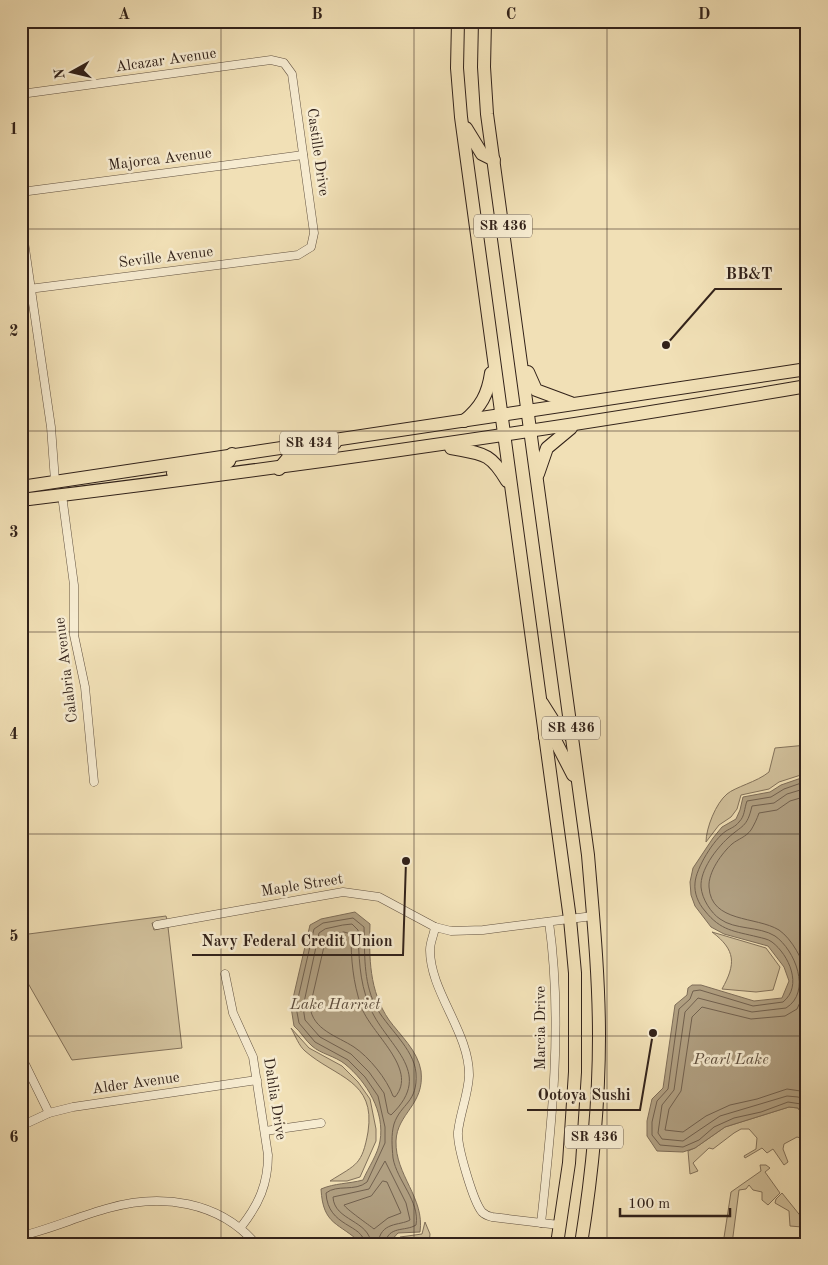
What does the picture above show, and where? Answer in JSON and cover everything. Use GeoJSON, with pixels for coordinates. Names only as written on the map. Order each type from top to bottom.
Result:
{"type":"FeatureCollection","features":[{"type":"Feature","properties":{"kind":"main road","name":"SR 436"},"geometry":{"type":"LineString","coordinates":[[458,21],[457,68],[461,117],[570,919],[574,973],[575,1072],[569,1163],[557,1244]]}},
{"type":"Feature","properties":{"kind":"main road","name":"SR 436"},"geometry":{"type":"LineString","coordinates":[[485,21],[486,95],[579,789],[593,916],[599,1036],[597,1109],[581,1244]]}},
{"type":"Feature","properties":{"kind":"main road"},"geometry":{"type":"LineString","coordinates":[[461,117],[482,154],[494,160]]}},
{"type":"Feature","properties":{"kind":"main road"},"geometry":{"type":"LineString","coordinates":[[518,338],[531,383],[536,390],[574,404]]}},
{"type":"Feature","properties":{"kind":"main road"},"geometry":{"type":"LineString","coordinates":[[464,421],[482,403],[488,391],[493,360]]}},
{"type":"Feature","properties":{"kind":"main road","name":"SR 434"},"geometry":{"type":"LineString","coordinates":[[21,487],[807,369]]}},
{"type":"Feature","properties":{"kind":"main road"},"geometry":{"type":"LineString","coordinates":[[738,398],[749,387],[779,374]]}},
{"type":"Feature","properties":{"kind":"main road","name":"SR 434"},"geometry":{"type":"LineString","coordinates":[[21,500],[279,469],[442,446],[807,386]]}},
{"type":"Feature","properties":{"kind":"main road"},"geometry":{"type":"LineString","coordinates":[[537,479],[547,448],[556,438],[575,425]]}},
{"type":"Feature","properties":{"kind":"main road"},"geometry":{"type":"LineString","coordinates":[[279,469],[288,458],[315,452],[346,437]]}},
{"type":"Feature","properties":{"kind":"main road"},"geometry":{"type":"LineString","coordinates":[[442,446],[475,451],[491,458],[510,486]]}},
{"type":"Feature","properties":{"kind":"main road"},"geometry":{"type":"LineString","coordinates":[[156,483],[169,474],[223,466],[229,461],[232,454]]}},
{"type":"Feature","properties":{"kind":"main road"},"geometry":{"type":"LineString","coordinates":[[62,495],[76,485],[129,477],[135,469]]}},
{"type":"Feature","properties":{"kind":"main road"},"geometry":{"type":"LineString","coordinates":[[21,496],[41,493],[55,481]]}},
{"type":"Feature","properties":{"kind":"main road"},"geometry":{"type":"LineString","coordinates":[[539,697],[554,722],[572,737]]}},
{"type":"Feature","properties":{"kind":"main road"},"geometry":{"type":"LineString","coordinates":[[545,737],[556,742],[579,789]]}},
{"type":"Feature","properties":{"kind":"street","name":"Alcazar Avenue"},"geometry":{"type":"LineString","coordinates":[[21,94],[270,60],[284,63]]}},
{"type":"Feature","properties":{"kind":"street","name":"Castille Drive"},"geometry":{"type":"LineString","coordinates":[[284,63],[292,74],[314,233],[311,247]]}},
{"type":"Feature","properties":{"kind":"street","name":"Majorca Avenue"},"geometry":{"type":"LineString","coordinates":[[21,192],[303,155]]}},
{"type":"Feature","properties":{"kind":"street"},"geometry":{"type":"LineString","coordinates":[[21,221],[51,427],[55,481]]}},
{"type":"Feature","properties":{"kind":"street","name":"Seville Avenue"},"geometry":{"type":"LineString","coordinates":[[21,290],[298,255],[311,247]]}},
{"type":"Feature","properties":{"kind":"street","name":"Calabria Avenue"},"geometry":{"type":"LineString","coordinates":[[62,495],[74,585],[74,635],[84,687],[94,782]]}},
{"type":"Feature","properties":{"kind":"street","name":"Maple Street"},"geometry":{"type":"LineString","coordinates":[[157,925],[344,892],[379,897],[435,928],[470,931],[593,916]]}},
{"type":"Feature","properties":{"kind":"street","name":"Marcia Drive"},"geometry":{"type":"LineString","coordinates":[[541,1223],[553,1111],[555,1068],[555,983],[549,922]]}},
{"type":"Feature","properties":{"kind":"street"},"geometry":{"type":"LineString","coordinates":[[435,928],[430,948],[432,967],[468,1063],[468,1089],[461,1110],[458,1135],[462,1158],[479,1207],[486,1215],[492,1217],[559,1225]]}},
{"type":"Feature","properties":{"kind":"street","name":"Dahlia Drive"},"geometry":{"type":"LineString","coordinates":[[225,974],[233,1013],[254,1057],[268,1155],[265,1186],[260,1201],[240,1227]]}},
{"type":"Feature","properties":{"kind":"street"},"geometry":{"type":"LineString","coordinates":[[21,1056],[50,1113]]}},
{"type":"Feature","properties":{"kind":"street","name":"Alder Avenue"},"geometry":{"type":"LineString","coordinates":[[21,1126],[50,1113],[73,1107],[257,1080]]}},
{"type":"Feature","properties":{"kind":"street"},"geometry":{"type":"LineString","coordinates":[[265,1131],[321,1123]]}},
{"type":"Feature","properties":{"kind":"street"},"geometry":{"type":"LineString","coordinates":[[21,1236],[43,1231],[110,1207],[150,1201],[193,1205],[221,1214],[240,1227],[256,1244]]}},
{"type":"Feature","properties":{"kind":"shaded area"},"geometry":{"type":"Polygon","coordinates":[[[807,745],[807,773],[779,782],[769,789],[741,795],[737,809],[731,817],[719,825],[706,842],[712,816],[719,803],[727,794],[759,779],[769,772],[775,748],[807,745]]]}},
{"type":"Feature","properties":{"kind":"shaded area"},"geometry":{"type":"Polygon","coordinates":[[[166,916],[167,920],[152,923],[154,930],[168,927],[182,1048],[72,1060],[21,971],[21,935],[166,916]]]}},
{"type":"Feature","properties":{"kind":"shaded area"},"geometry":{"type":"Polygon","coordinates":[[[712,932],[766,948],[780,967],[773,990],[756,992],[722,989],[730,972],[731,958],[726,945],[712,932]]]}},
{"type":"Feature","properties":{"kind":"shaded area"},"geometry":{"type":"Polygon","coordinates":[[[291,1028],[309,1048],[342,1066],[358,1082],[370,1099],[376,1129],[376,1141],[360,1177],[347,1181],[330,1181],[352,1167],[360,1158],[368,1132],[369,1115],[366,1101],[351,1082],[305,1051],[291,1028]]]}},
{"type":"Feature","properties":{"kind":"shaded area"},"geometry":{"type":"Polygon","coordinates":[[[789,1107],[798,1108],[807,1122],[807,1144],[804,1139],[797,1137],[784,1144],[783,1149],[788,1162],[784,1165],[773,1149],[767,1153],[762,1148],[745,1158],[744,1156],[756,1149],[757,1138],[749,1129],[741,1129],[713,1149],[709,1148],[693,1163],[698,1171],[690,1174],[688,1151],[725,1127],[789,1107]]]}},
{"type":"Feature","properties":{"kind":"shaded area"},"geometry":{"type":"Polygon","coordinates":[[[760,1165],[766,1165],[770,1168],[765,1172],[780,1193],[768,1205],[762,1200],[762,1192],[753,1190],[749,1185],[746,1189],[739,1190],[732,1244],[723,1244],[731,1192],[761,1171],[760,1165]]]}},
{"type":"Feature","properties":{"kind":"shaded area"},"geometry":{"type":"Polygon","coordinates":[[[782,1193],[807,1224],[807,1244],[804,1242],[806,1232],[802,1227],[790,1226],[789,1211],[775,1203],[782,1193]]]}},
{"type":"Feature","properties":{"kind":"shaded area"},"geometry":{"type":"Polygon","coordinates":[[[425,1222],[430,1234],[429,1244],[393,1244],[400,1237],[422,1234],[425,1222]]]}},
{"type":"Feature","properties":{"kind":"water","name":"Pearl Lake"},"geometry":{"type":"Polygon","coordinates":[[[807,776],[807,1122],[798,1108],[789,1107],[725,1127],[695,1148],[683,1152],[657,1151],[647,1136],[647,1121],[652,1099],[663,1088],[675,1005],[687,995],[688,988],[692,985],[701,985],[754,1001],[782,998],[789,981],[784,967],[768,946],[724,934],[711,927],[695,906],[691,895],[690,882],[693,868],[722,827],[736,819],[743,797],[770,792],[781,785],[807,776]]]}},
{"type":"Feature","properties":{"kind":"water","name":"Lake Harriet"},"geometry":{"type":"Polygon","coordinates":[[[355,912],[370,924],[370,961],[377,997],[389,1020],[412,1050],[421,1071],[419,1092],[401,1123],[396,1141],[400,1165],[418,1208],[420,1232],[398,1233],[388,1244],[362,1244],[334,1222],[325,1210],[321,1189],[363,1180],[379,1146],[380,1119],[373,1098],[353,1071],[337,1059],[316,1049],[294,1026],[291,1007],[310,925],[321,919],[355,912]]]}},
{"type":"Feature","properties":{"kind":"place","name":"BB&T"},"geometry":{"type":"Point","coordinates":[666,345]}},
{"type":"Feature","properties":{"kind":"place","name":"Navy Federal Credit Union"},"geometry":{"type":"Point","coordinates":[406,861]}},
{"type":"Feature","properties":{"kind":"place","name":"Ootoya Sushi"},"geometry":{"type":"Point","coordinates":[653,1033]}}]}
